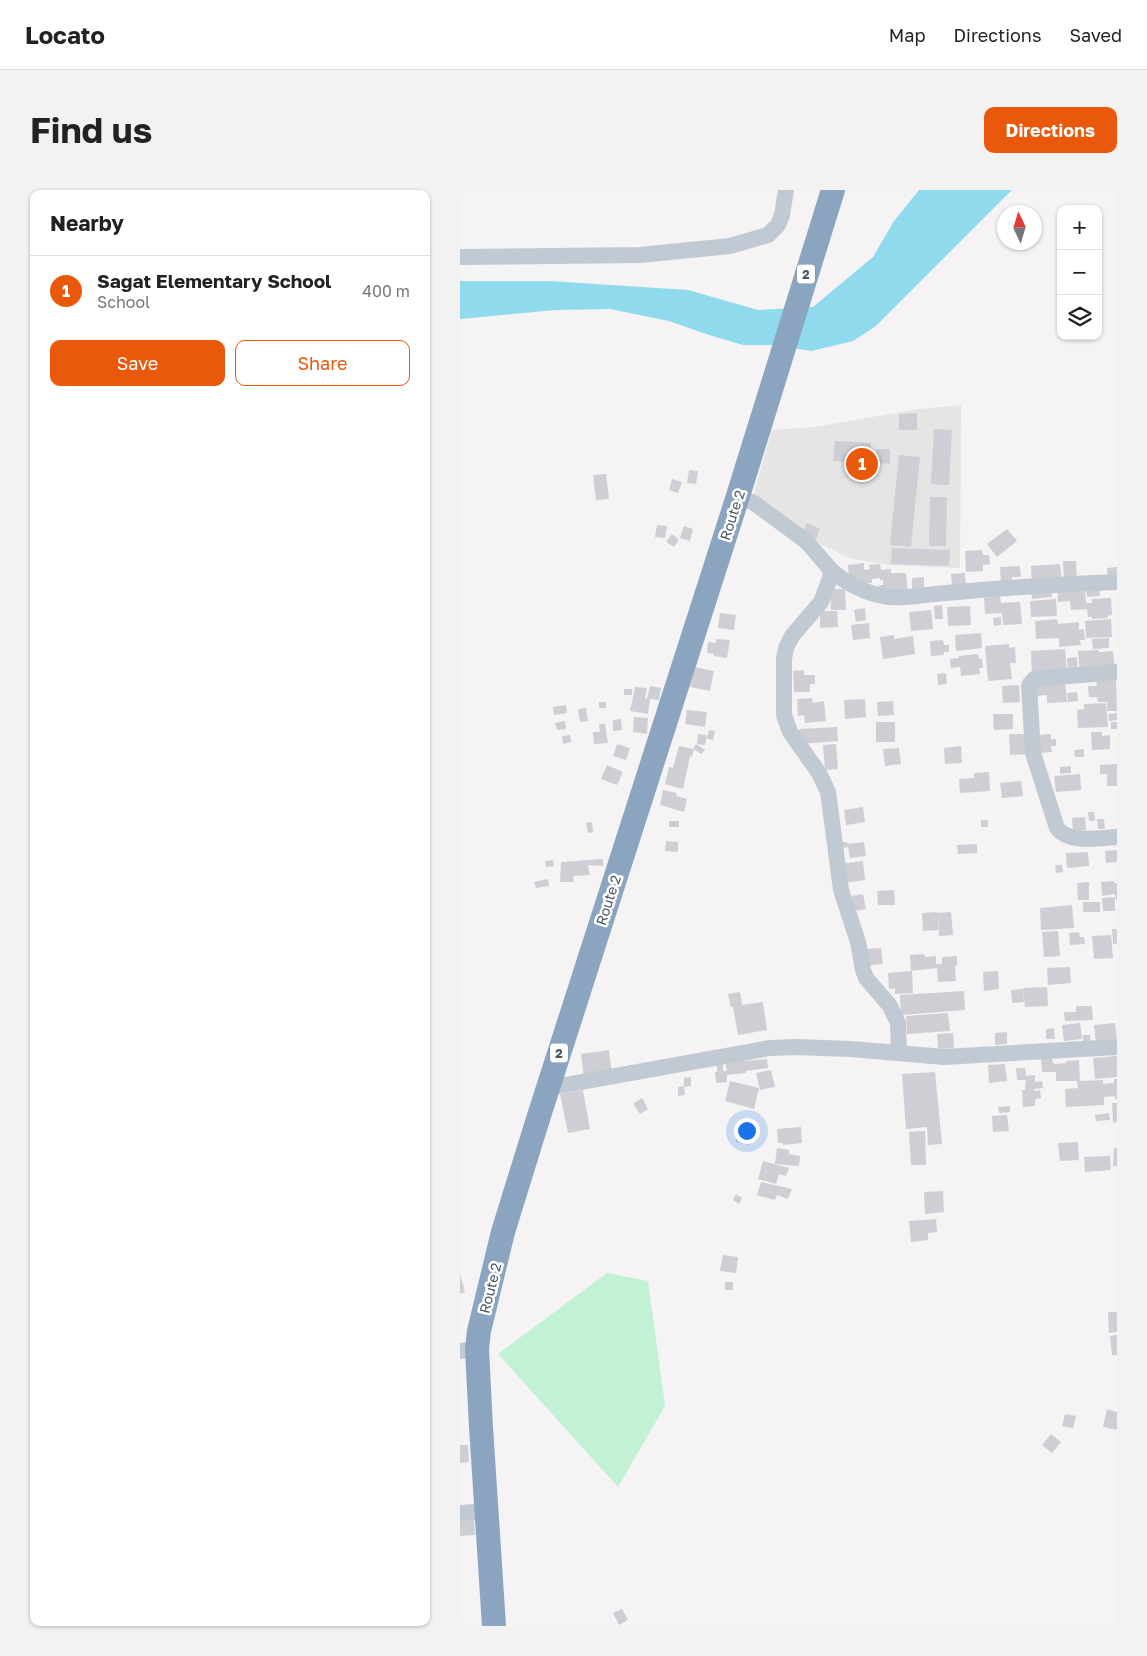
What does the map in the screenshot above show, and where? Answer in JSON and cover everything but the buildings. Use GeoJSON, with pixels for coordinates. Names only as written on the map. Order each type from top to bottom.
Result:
{"type":"FeatureCollection","features":[{"type":"Feature","properties":{"kind":"highway","name":"Route 2"},"geometry":{"type":"LineString","coordinates":[[494,1626],[486,1511],[469,1350],[479,1332],[503,1232],[738,496],[833,190]]}},
{"type":"Feature","properties":{"kind":"street"},"geometry":{"type":"LineString","coordinates":[[460,257],[640,255],[730,246],[768,235],[778,225],[782,215],[786,190]]}},
{"type":"Feature","properties":{"kind":"street"},"geometry":{"type":"LineString","coordinates":[[738,496],[754,503],[806,541],[843,581],[876,594],[890,597],[910,597],[944,593],[1117,582]]}},
{"type":"Feature","properties":{"kind":"street"},"geometry":{"type":"LineString","coordinates":[[831,570],[821,602],[792,636],[786,648],[784,659],[784,715],[790,732],[819,773],[828,792],[841,890],[858,942],[866,978],[890,1006],[898,1023],[899,1053]]}},
{"type":"Feature","properties":{"kind":"street"},"geometry":{"type":"LineString","coordinates":[[1117,672],[1034,679],[1029,685],[1033,753],[1057,828],[1062,834],[1070,838],[1117,837]]}},
{"type":"Feature","properties":{"kind":"street"},"geometry":{"type":"LineString","coordinates":[[548,1088],[770,1048],[796,1047],[944,1057],[1117,1047]]}},
{"type":"Feature","properties":{"kind":"street"},"geometry":{"type":"LineString","coordinates":[[460,1513],[486,1511]]}},
{"type":"Feature","properties":{"kind":"shaded area"},"geometry":{"type":"Polygon","coordinates":[[[961,405],[960,568],[888,565],[849,558],[808,538],[753,497],[772,430],[814,427],[919,409],[961,405]]]}},
{"type":"Feature","properties":{"kind":"green space"},"geometry":{"type":"Polygon","coordinates":[[[607,1273],[648,1281],[665,1406],[618,1487],[498,1354],[607,1273]]]}},
{"type":"Feature","properties":{"kind":"water"},"geometry":{"type":"Polygon","coordinates":[[[919,190],[1012,190],[876,326],[853,341],[811,351],[773,345],[743,345],[669,321],[610,309],[555,310],[460,319],[460,281],[549,281],[688,290],[758,310],[813,307],[873,257],[894,221],[919,190]]]}},
{"type":"Feature","properties":{"kind":"place","name":"Sagat Elementary School"},"geometry":{"type":"Point","coordinates":[862,464]}}]}
